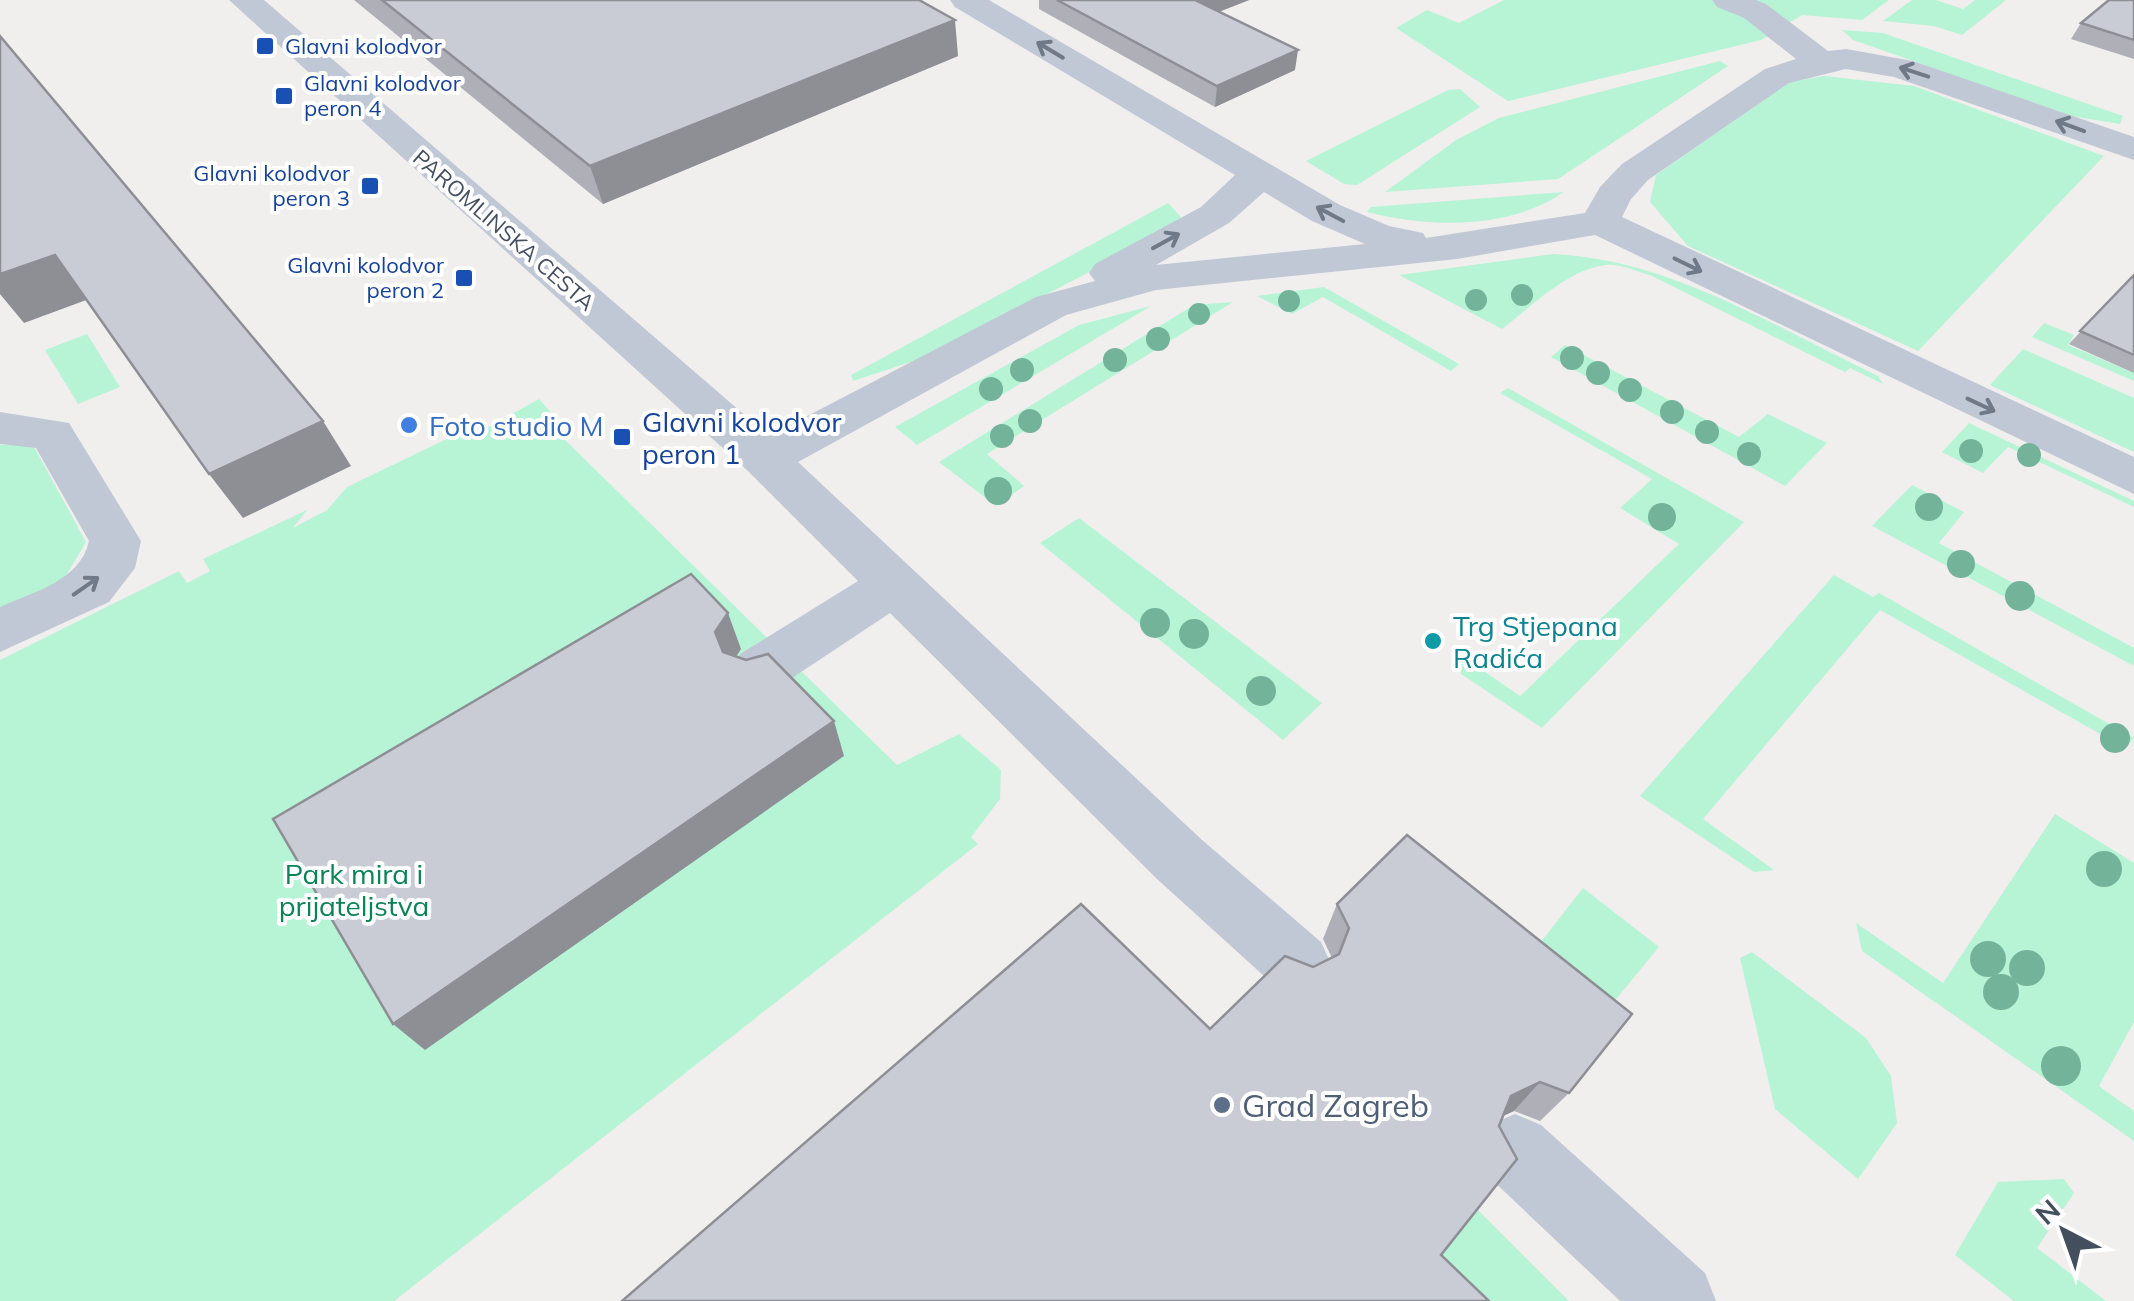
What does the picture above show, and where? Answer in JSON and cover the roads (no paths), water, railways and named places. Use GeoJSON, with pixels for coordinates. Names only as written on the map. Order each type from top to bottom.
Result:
{"type":"FeatureCollection","features":[{"type":"Feature","properties":{"kind":"street","name":"PAROMLINSKA CESTA"},"geometry":{"type":"LineString","coordinates":[[245,0],[764,460]]}},
{"type":"Feature","properties":{"kind":"street"},"geometry":{"type":"LineString","coordinates":[[966,0],[1352,226],[1409,242],[1457,247]]}},
{"type":"Feature","properties":{"kind":"street"},"geometry":{"type":"LineString","coordinates":[[1728,0],[1755,11],[1821,62]]}},
{"type":"Feature","properties":{"kind":"street"},"geometry":{"type":"LineString","coordinates":[[1600,222],[1614,194],[1636,172],[1777,76],[1821,62],[1846,59],[1901,68],[2134,149]]}},
{"type":"Feature","properties":{"kind":"street"},"geometry":{"type":"LineString","coordinates":[[1256,172],[1253,184],[1228,206],[764,460],[1138,820],[1298,964]]}},
{"type":"Feature","properties":{"kind":"street"},"geometry":{"type":"LineString","coordinates":[[1051,306],[1153,278],[1457,247],[1600,222],[2134,477]]}},
{"type":"Feature","properties":{"kind":"street"},"geometry":{"type":"LineString","coordinates":[[0,428],[52,434],[114,542],[108,568],[90,588],[0,631]]}},
{"type":"Feature","properties":{"kind":"street"},"geometry":{"type":"LineString","coordinates":[[760,670],[896,583]]}},
{"type":"Feature","properties":{"kind":"street"},"geometry":{"type":"LineString","coordinates":[[1516,1151],[1678,1301]]}},
{"type":"Feature","properties":{"kind":"place","name":"Glavni kolodvor"},"geometry":{"type":"Point","coordinates":[265,46]}},
{"type":"Feature","properties":{"kind":"place","name":"Glavni kolodvor peron 4"},"geometry":{"type":"Point","coordinates":[284,96]}},
{"type":"Feature","properties":{"kind":"place","name":"Glavni kolodvor peron 3"},"geometry":{"type":"Point","coordinates":[370,186]}},
{"type":"Feature","properties":{"kind":"place","name":"Glavni kolodvor peron 2"},"geometry":{"type":"Point","coordinates":[464,278]}},
{"type":"Feature","properties":{"kind":"place","name":"Foto studio M"},"geometry":{"type":"Point","coordinates":[409,425]}},
{"type":"Feature","properties":{"kind":"place","name":"Glavni kolodvor peron 1"},"geometry":{"type":"Point","coordinates":[622,437]}},
{"type":"Feature","properties":{"kind":"place","name":"Trg Stjepana Radića"},"geometry":{"type":"Point","coordinates":[1433,641]}},
{"type":"Feature","properties":{"kind":"place","name":"Grad Zagreb"},"geometry":{"type":"Point","coordinates":[1222,1105]}},
{"type":"Feature","properties":{"kind":"park label","name":"Park mira i prijateljstva"},"geometry":{"type":"Point","coordinates":[354,889]}}]}
